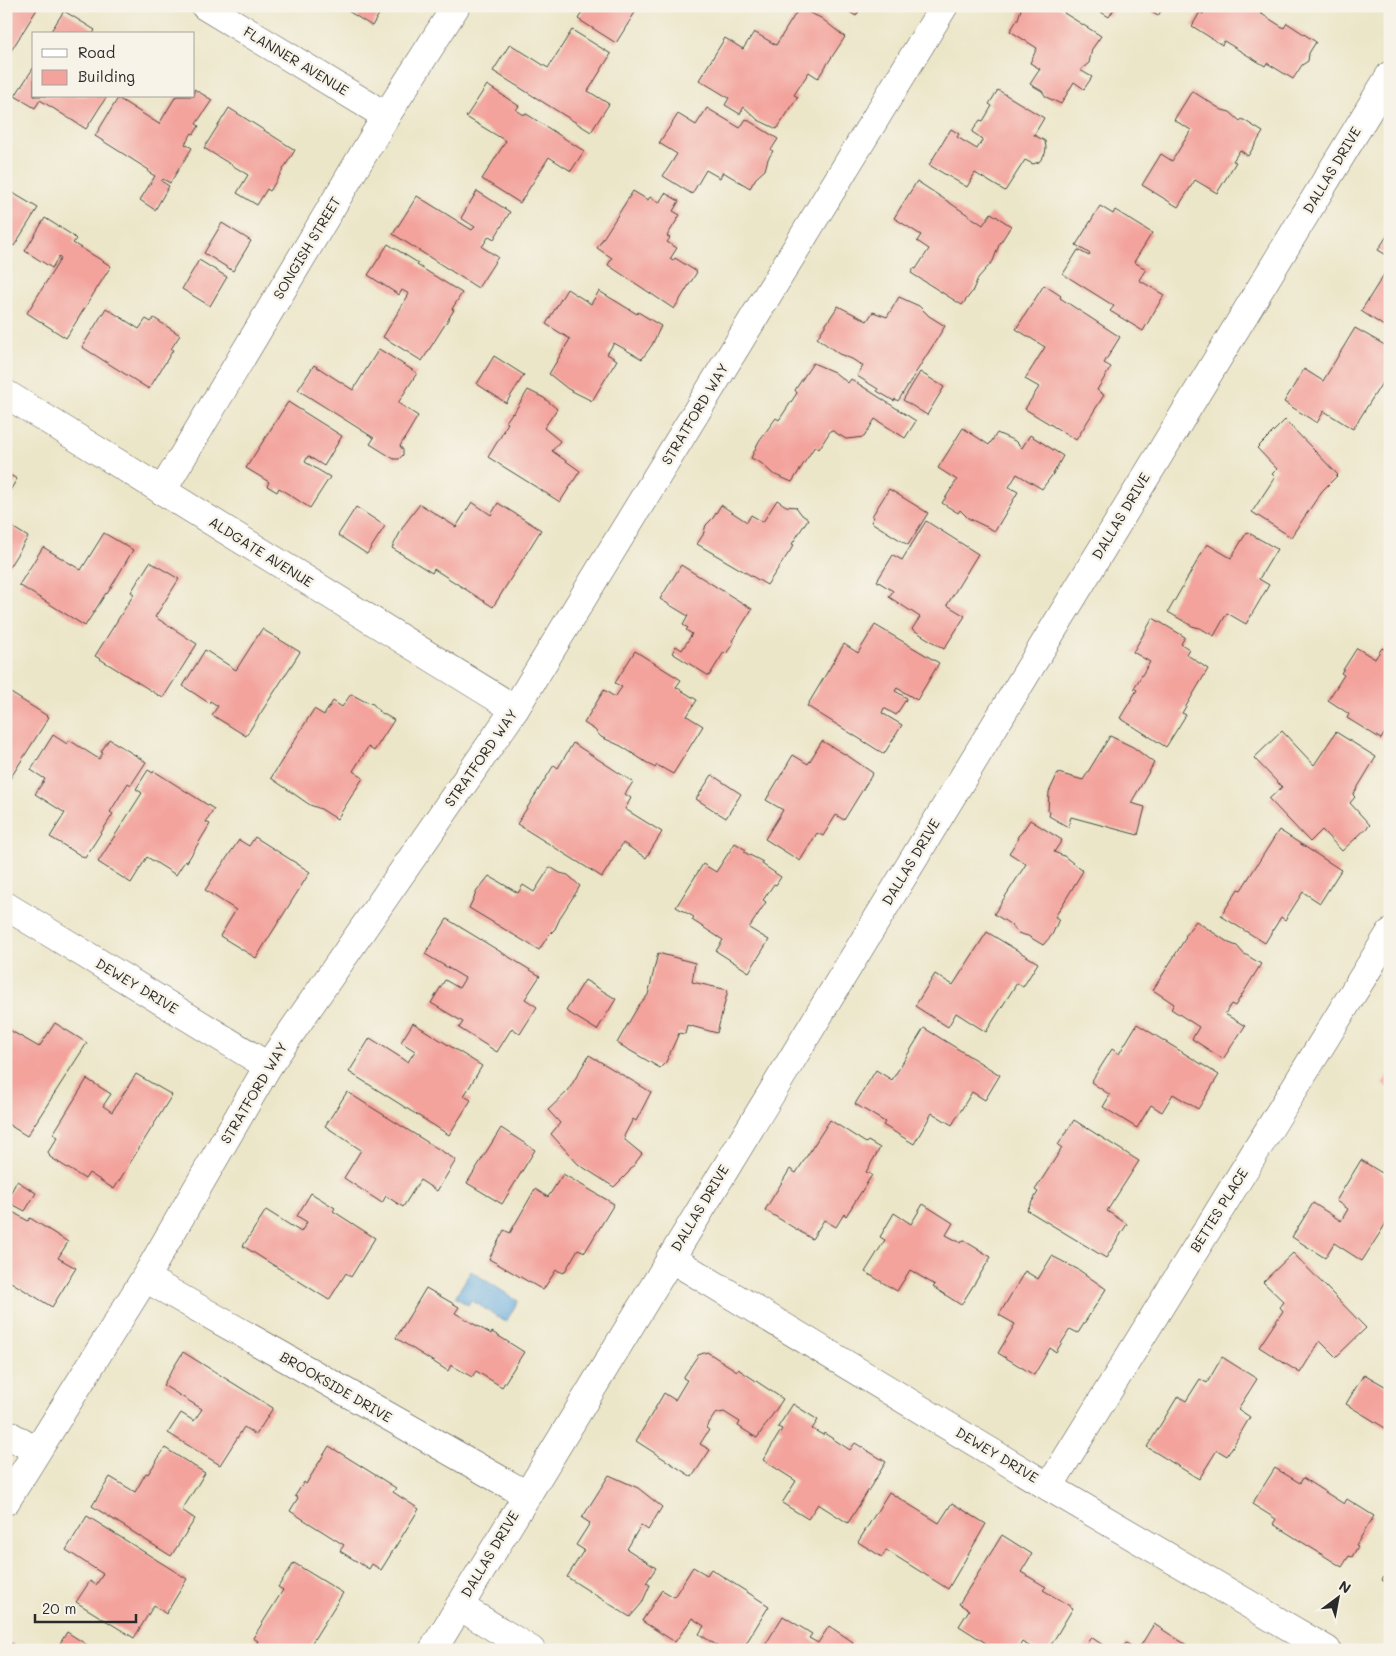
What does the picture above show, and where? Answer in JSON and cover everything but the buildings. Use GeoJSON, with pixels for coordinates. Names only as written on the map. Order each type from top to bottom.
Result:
{"type":"FeatureCollection","features":[{"type":"Feature","properties":{"kind":"street","name":"FLANNER AVENUE"},"geometry":{"type":"LineString","coordinates":[[205,6],[386,116]]}},
{"type":"Feature","properties":{"kind":"street","name":"SONGISH STREET"},"geometry":{"type":"LineString","coordinates":[[162,491],[386,116],[456,6]]}},
{"type":"Feature","properties":{"kind":"street","name":"STRATFORD WAY"},"geometry":{"type":"LineString","coordinates":[[6,1501],[145,1278],[268,1066],[515,709],[944,6]]}},
{"type":"Feature","properties":{"kind":"street","name":"DALLAS DRIVE"},"geometry":{"type":"LineString","coordinates":[[433,1650],[1390,75]]}},
{"type":"Feature","properties":{"kind":"street","name":"ALDGATE AVENUE"},"geometry":{"type":"LineString","coordinates":[[6,394],[515,709]]}},
{"type":"Feature","properties":{"kind":"street","name":"DEWEY DRIVE"},"geometry":{"type":"LineString","coordinates":[[6,906],[268,1066]]}},
{"type":"Feature","properties":{"kind":"street","name":"BETTES PLACE"},"geometry":{"type":"LineString","coordinates":[[1049,1487],[1390,933]]}},
{"type":"Feature","properties":{"kind":"street","name":"DEWEY DRIVE"},"geometry":{"type":"LineString","coordinates":[[670,1258],[1049,1487],[1327,1650]]}},
{"type":"Feature","properties":{"kind":"street","name":"BROOKSIDE DRIVE"},"geometry":{"type":"LineString","coordinates":[[145,1278],[526,1495]]}},
{"type":"Feature","properties":{"kind":"street"},"geometry":{"type":"LineString","coordinates":[[6,1433],[36,1452]]}},
{"type":"Feature","properties":{"kind":"street"},"geometry":{"type":"LineString","coordinates":[[459,1606],[531,1650]]}},
{"type":"Feature","properties":{"kind":"water"},"geometry":{"type":"Polygon","coordinates":[[[471,1271],[518,1301],[506,1322],[471,1300],[468,1305],[455,1297],[471,1271]]]}}]}
